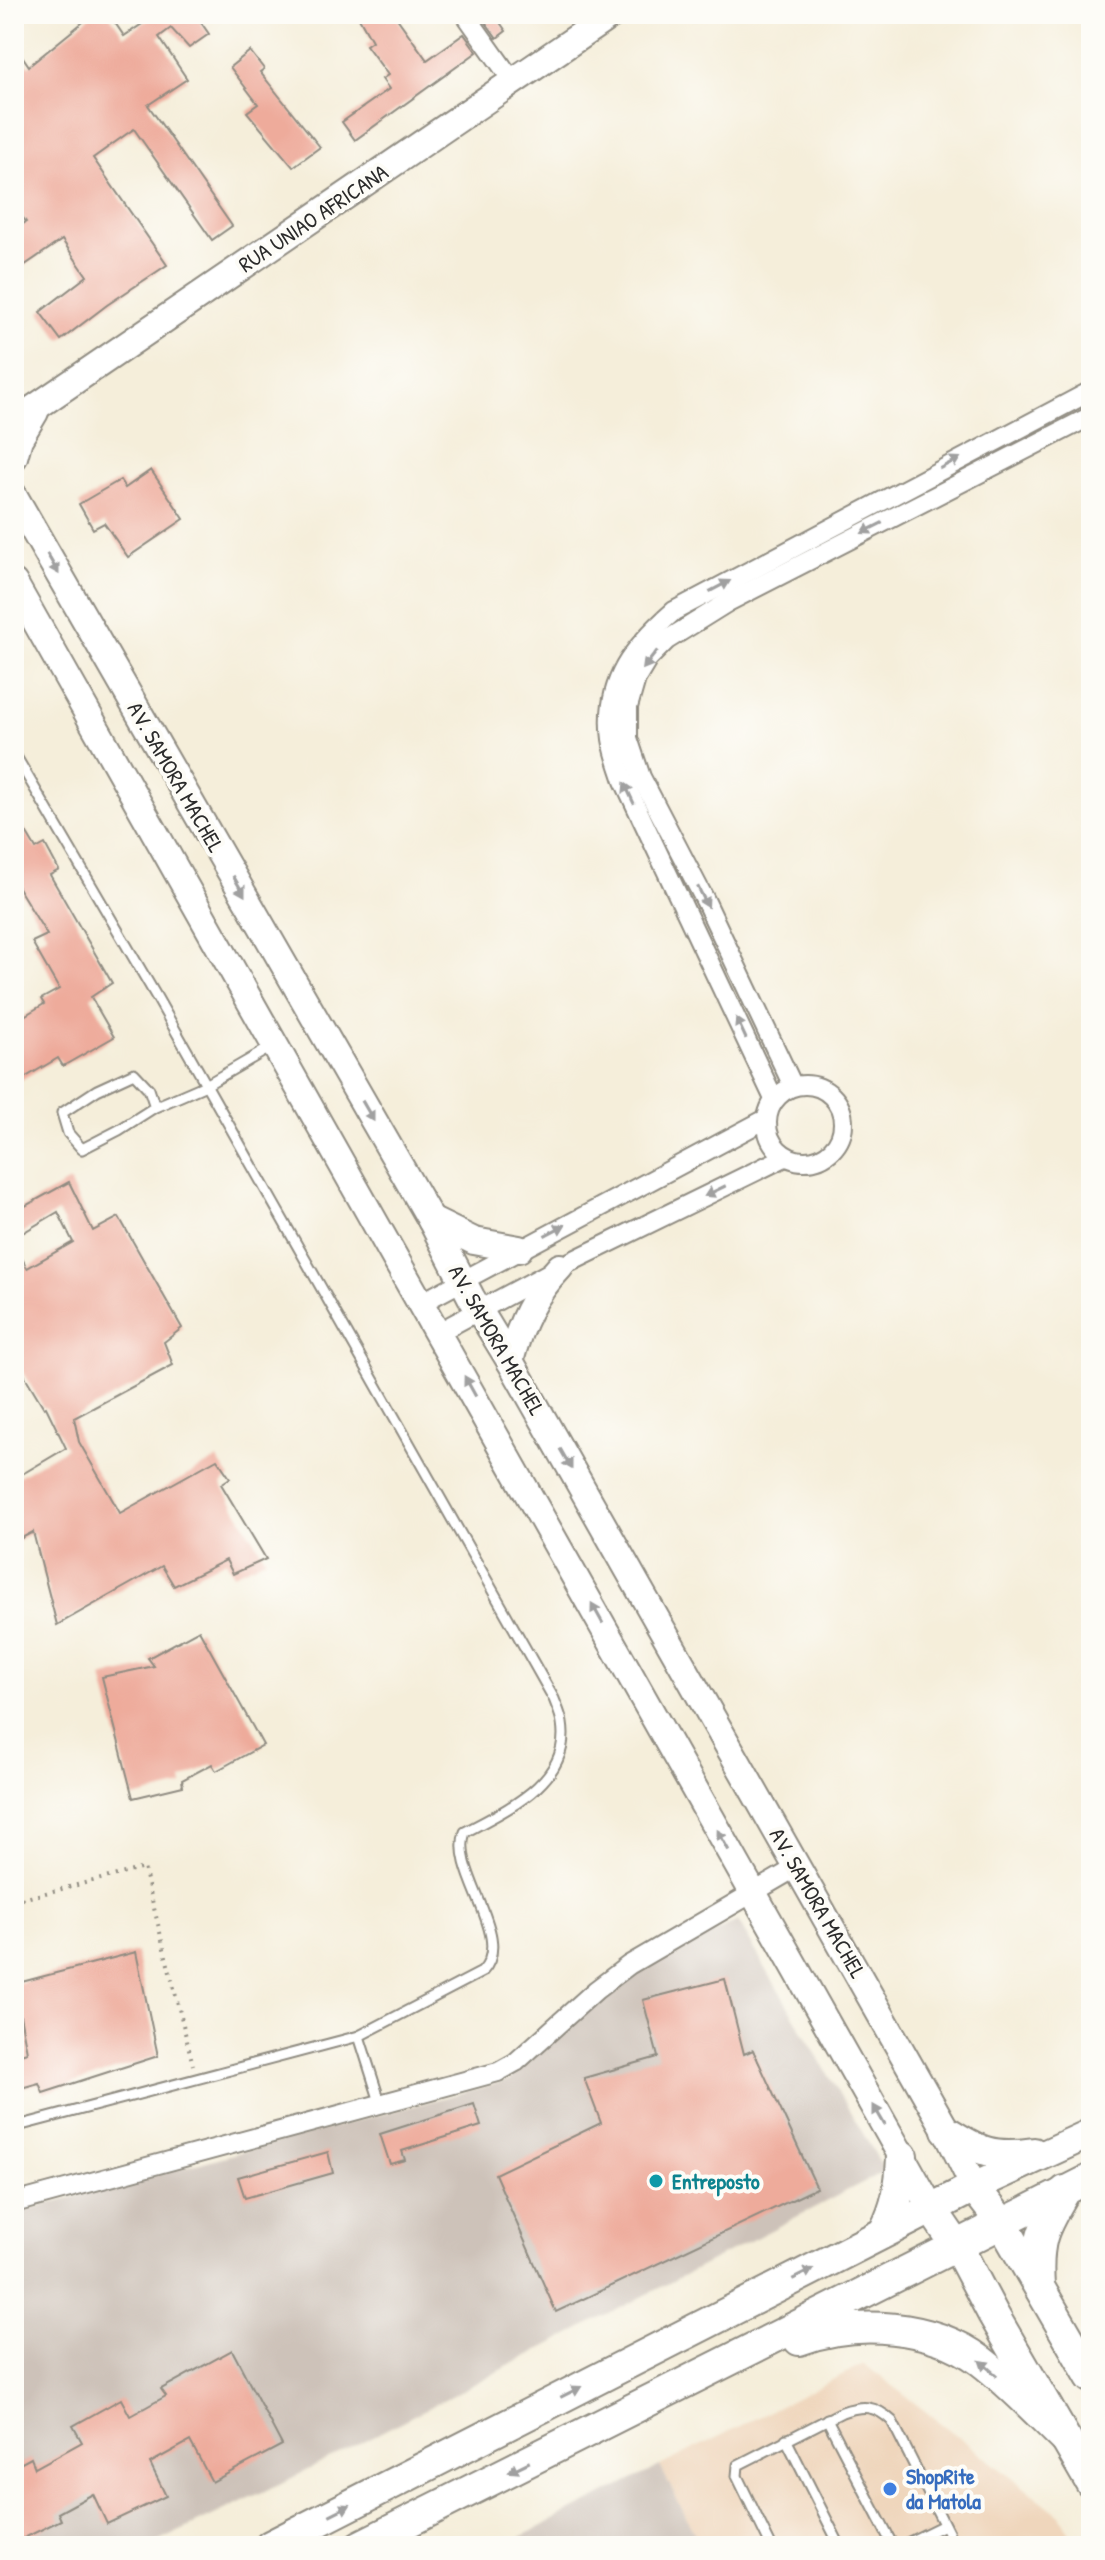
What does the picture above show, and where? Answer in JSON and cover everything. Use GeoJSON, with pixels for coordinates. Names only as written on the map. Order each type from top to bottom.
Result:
{"type":"FeatureCollection","features":[{"type":"Feature","properties":{"kind":"highway"},"geometry":{"type":"LineString","coordinates":[[884,2232],[899,2196],[902,2156]]}},
{"type":"Feature","properties":{"kind":"highway"},"geometry":{"type":"LineString","coordinates":[[1039,2287],[1037,2254],[1041,2236],[1078,2184]]}},
{"type":"Feature","properties":{"kind":"highway"},"geometry":{"type":"LineString","coordinates":[[270,2546],[974,2187],[1002,2223],[1091,2377]]}},
{"type":"Feature","properties":{"kind":"highway"},"geometry":{"type":"LineString","coordinates":[[931,2208],[957,2246],[1091,2483]]}},
{"type":"Feature","properties":{"kind":"highway"},"geometry":{"type":"LineString","coordinates":[[360,2546],[1002,2223]]}},
{"type":"Feature","properties":{"kind":"highway"},"geometry":{"type":"LineString","coordinates":[[689,2382],[811,2335],[864,2327],[892,2329],[922,2334],[958,2347],[980,2360],[1066,2440]]}},
{"type":"Feature","properties":{"kind":"main road","name":"RUA UNIAO AFRICANA"},"geometry":{"type":"LineString","coordinates":[[14,422],[612,14]]}},
{"type":"Feature","properties":{"kind":"main road"},"geometry":{"type":"LineString","coordinates":[[14,457],[19,439],[41,402]]}},
{"type":"Feature","properties":{"kind":"main road","name":"AV. SAMORA MACHEL"},"geometry":{"type":"LineString","coordinates":[[14,496],[431,1220],[462,1282],[510,1361],[946,2130],[974,2187]]}},
{"type":"Feature","properties":{"kind":"main road","name":"AV. SAMORA MACHEL"},"geometry":{"type":"LineString","coordinates":[[14,583],[931,2208]]}},
{"type":"Feature","properties":{"kind":"main road"},"geometry":{"type":"LineString","coordinates":[[431,1220],[474,1241],[519,1249]]}},
{"type":"Feature","properties":{"kind":"main road"},"geometry":{"type":"LineString","coordinates":[[510,1361],[529,1307],[540,1288],[560,1267]]}},
{"type":"Feature","properties":{"kind":"main road"},"geometry":{"type":"LineString","coordinates":[[946,2130],[991,2155],[1056,2148]]}},
{"type":"Feature","properties":{"kind":"main road"},"geometry":{"type":"LineString","coordinates":[[974,2187],[1091,2133]]}},
{"type":"Feature","properties":{"kind":"main road"},"geometry":{"type":"LineString","coordinates":[[1002,2223],[1078,2184]]}},
{"type":"Feature","properties":{"kind":"street"},"geometry":{"type":"LineString","coordinates":[[465,14],[514,83]]}},
{"type":"Feature","properties":{"kind":"street"},"geometry":{"type":"LineString","coordinates":[[774,1099],[624,781],[612,738],[613,698],[623,667],[646,636],[674,611],[1091,391]]}},
{"type":"Feature","properties":{"kind":"street"},"geometry":{"type":"LineString","coordinates":[[793,1086],[705,900],[641,777],[628,738],[628,707],[636,679],[648,659],[667,640],[728,602],[1091,416]]}},
{"type":"Feature","properties":{"kind":"street"},"geometry":{"type":"LineString","coordinates":[[815,1085],[834,1096],[844,1116],[842,1138],[828,1156],[807,1163],[785,1157],[770,1141],[766,1119],[774,1099],[793,1086],[815,1085]]}},
{"type":"Feature","properties":{"kind":"street"},"geometry":{"type":"LineString","coordinates":[[421,1303],[766,1119]]}},
{"type":"Feature","properties":{"kind":"street"},"geometry":{"type":"LineString","coordinates":[[439,1332],[560,1267],[785,1157]]}},
{"type":"Feature","properties":{"kind":"street"},"geometry":{"type":"LineString","coordinates":[[14,2203],[477,2080],[507,2067],[629,1965],[797,1867]]}},
{"type":"Feature","properties":{"kind":"lane"},"geometry":{"type":"LineString","coordinates":[[14,753],[554,1699],[563,1726],[559,1758],[545,1780],[509,1809],[465,1832],[463,1837],[468,1867],[493,1941],[488,1965],[455,1987],[359,2036],[14,2127]]}},
{"type":"Feature","properties":{"kind":"lane"},"geometry":{"type":"LineString","coordinates":[[155,1107],[149,1089],[134,1073],[97,1090],[62,1113],[68,1133],[82,1149],[155,1107],[206,1085],[275,1044]]}},
{"type":"Feature","properties":{"kind":"lane"},"geometry":{"type":"LineString","coordinates":[[359,2036],[381,2105]]}},
{"type":"Feature","properties":{"kind":"lane"},"geometry":{"type":"LineString","coordinates":[[771,2546],[737,2476],[738,2465],[827,2419],[860,2406],[878,2408],[892,2421],[955,2546]]}},
{"type":"Feature","properties":{"kind":"lane"},"geometry":{"type":"LineString","coordinates":[[827,2419],[893,2546]]}},
{"type":"Feature","properties":{"kind":"lane"},"geometry":{"type":"LineString","coordinates":[[786,2439],[840,2546]]}},
{"type":"Feature","properties":{"kind":"lane"},"geometry":{"type":"LineString","coordinates":[[901,2546],[944,2525]]}},
{"type":"Feature","properties":{"kind":"path"},"geometry":{"type":"LineString","coordinates":[[14,1901],[144,1868],[196,2079]]}},
{"type":"Feature","properties":{"kind":"shaded area"},"geometry":{"type":"Polygon","coordinates":[[[738,1921],[885,2171],[300,2474],[149,2546],[14,2546],[14,2213],[509,2080],[613,1983],[738,1921]]]}},
{"type":"Feature","properties":{"kind":"shaded area"},"geometry":{"type":"Polygon","coordinates":[[[864,2364],[1060,2515],[1077,2546],[701,2546],[660,2466],[864,2364]]]}},
{"type":"Feature","properties":{"kind":"shaded area"},"geometry":{"type":"Polygon","coordinates":[[[660,2466],[701,2546],[503,2546],[660,2466]]]}},
{"type":"Feature","properties":{"kind":"building"},"geometry":{"type":"Polygon","coordinates":[[[93,14],[109,14],[124,36],[157,14],[195,14],[209,34],[189,48],[171,28],[159,37],[187,79],[148,105],[232,226],[212,240],[134,129],[128,133],[93,158],[167,265],[61,340],[40,312],[87,276],[62,240],[22,267],[14,255],[14,230],[26,222],[14,205],[14,44],[29,66],[93,14]]]}},
{"type":"Feature","properties":{"kind":"building"},"geometry":{"type":"Polygon","coordinates":[[[357,14],[394,14],[427,60],[464,34],[477,52],[355,140],[342,122],[389,89],[382,79],[388,75],[366,45],[372,41],[357,14]]]}},
{"type":"Feature","properties":{"kind":"building"},"geometry":{"type":"Polygon","coordinates":[[[494,14],[506,31],[497,38],[484,20],[494,14]]]}},
{"type":"Feature","properties":{"kind":"building"},"geometry":{"type":"Polygon","coordinates":[[[250,51],[264,69],[260,72],[320,147],[293,167],[247,112],[258,104],[230,67],[250,51]]]}},
{"type":"Feature","properties":{"kind":"building"},"geometry":{"type":"Polygon","coordinates":[[[151,470],[184,519],[128,557],[104,523],[93,529],[79,504],[120,480],[125,488],[151,470]]]}},
{"type":"Feature","properties":{"kind":"building"},"geometry":{"type":"Polygon","coordinates":[[[14,812],[36,849],[45,844],[59,870],[50,875],[112,983],[91,997],[114,1037],[63,1066],[58,1058],[14,1084],[14,1022],[44,1004],[41,999],[59,989],[32,942],[47,935],[14,881],[14,812]]]}},
{"type":"Feature","properties":{"kind":"building"},"geometry":{"type":"Polygon","coordinates":[[[69,1182],[93,1231],[119,1217],[182,1328],[164,1342],[173,1365],[74,1418],[79,1442],[120,1513],[217,1459],[230,1478],[221,1484],[266,1559],[233,1574],[226,1560],[174,1586],[162,1566],[57,1625],[33,1532],[14,1542],[14,1479],[66,1448],[46,1407],[14,1358],[14,1243],[27,1268],[73,1242],[58,1212],[14,1238],[14,1212],[69,1182]]]}},
{"type":"Feature","properties":{"kind":"building"},"geometry":{"type":"Polygon","coordinates":[[[199,1630],[263,1745],[216,1771],[212,1764],[182,1780],[183,1786],[133,1798],[102,1677],[154,1666],[148,1658],[199,1630]]]}},
{"type":"Feature","properties":{"kind":"building"},"geometry":{"type":"Polygon","coordinates":[[[136,1952],[158,2056],[43,2093],[39,2083],[14,2090],[14,2056],[27,2052],[14,1984],[136,1952]]]}},
{"type":"Feature","properties":{"kind":"building","name":"Entreposto"},"geometry":{"type":"Polygon","coordinates":[[[725,1979],[744,2054],[753,2050],[817,2188],[556,2312],[495,2174],[601,2123],[584,2078],[658,2057],[643,2000],[725,1979]]]}},
{"type":"Feature","properties":{"kind":"building"},"geometry":{"type":"Polygon","coordinates":[[[474,2104],[481,2126],[402,2151],[405,2160],[390,2164],[380,2134],[474,2104]]]}},
{"type":"Feature","properties":{"kind":"building"},"geometry":{"type":"Polygon","coordinates":[[[328,2152],[333,2173],[245,2198],[238,2177],[328,2152]]]}},
{"type":"Feature","properties":{"kind":"building"},"geometry":{"type":"Polygon","coordinates":[[[232,2350],[282,2445],[212,2482],[190,2441],[150,2463],[166,2496],[107,2524],[93,2494],[58,2513],[61,2520],[14,2543],[14,2467],[31,2458],[35,2468],[82,2442],[73,2426],[121,2399],[130,2416],[166,2396],[161,2389],[232,2350]]]}},
{"type":"Feature","properties":{"kind":"place","name":"Entreposto"},"geometry":{"type":"Point","coordinates":[656,2181]}},
{"type":"Feature","properties":{"kind":"place","name":"ShopRite da Matola"},"geometry":{"type":"Point","coordinates":[890,2489]}}]}
